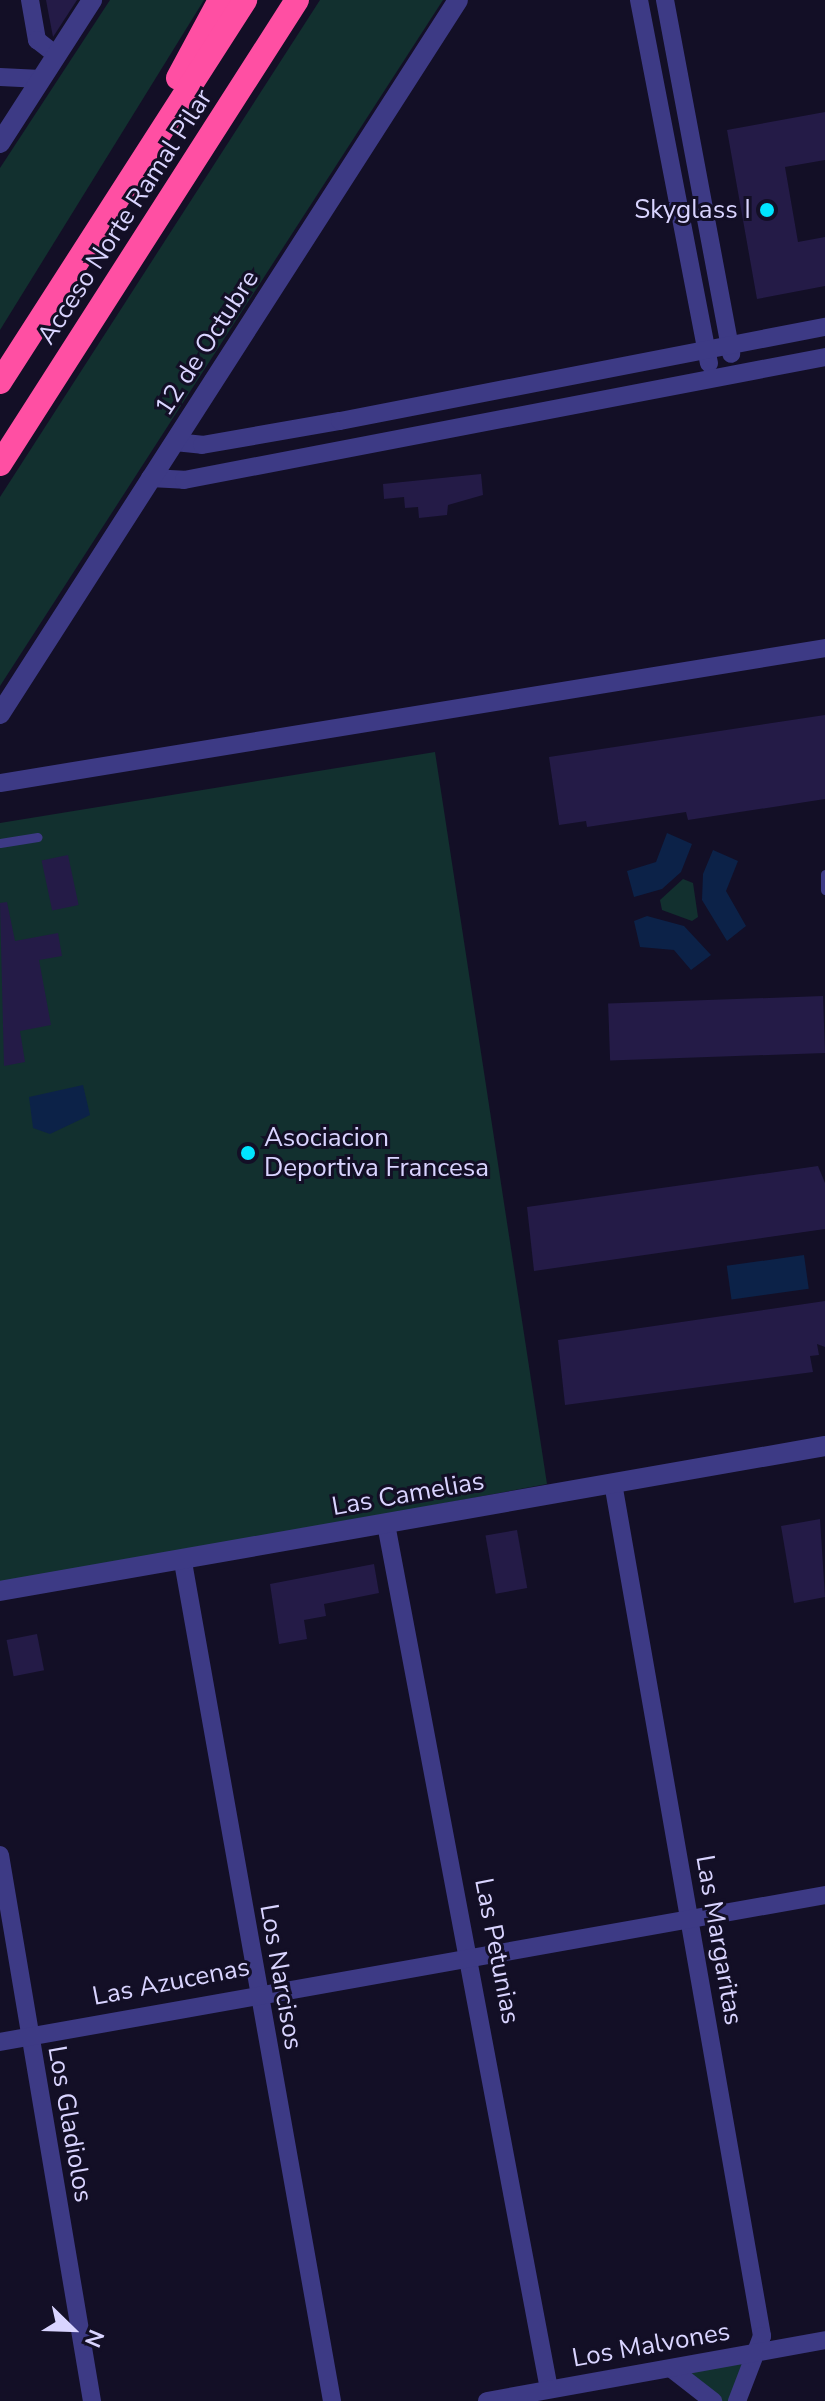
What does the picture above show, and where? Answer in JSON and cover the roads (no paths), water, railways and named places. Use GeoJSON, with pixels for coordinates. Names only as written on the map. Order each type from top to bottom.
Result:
{"type":"FeatureCollection","features":[{"type":"Feature","properties":{"kind":"highway"},"geometry":{"type":"LineString","coordinates":[[97,232],[220,0]]}},
{"type":"Feature","properties":{"kind":"highway","name":"Acceso Norte Ramal Pilar"},"geometry":{"type":"LineString","coordinates":[[0,382],[245,0]]}},
{"type":"Feature","properties":{"kind":"highway","name":"Acceso Norte Ramal Pilar"},"geometry":{"type":"LineString","coordinates":[[0,464],[297,0]]}},
{"type":"Feature","properties":{"kind":"highway"},"geometry":{"type":"LineString","coordinates":[[251,72],[307,0]]}},
{"type":"Feature","properties":{"kind":"street"},"geometry":{"type":"LineString","coordinates":[[30,0],[37,40],[56,55]]}},
{"type":"Feature","properties":{"kind":"street"},"geometry":{"type":"LineString","coordinates":[[0,143],[92,0]]}},
{"type":"Feature","properties":{"kind":"street","name":"12 de Octubre"},"geometry":{"type":"LineString","coordinates":[[0,714],[458,0]]}},
{"type":"Feature","properties":{"kind":"street"},"geometry":{"type":"LineString","coordinates":[[639,0],[713,377]]}},
{"type":"Feature","properties":{"kind":"street"},"geometry":{"type":"LineString","coordinates":[[665,0],[734,373]]}},
{"type":"Feature","properties":{"kind":"street"},"geometry":{"type":"LineString","coordinates":[[0,77],[41,79]]}},
{"type":"Feature","properties":{"kind":"street"},"geometry":{"type":"LineString","coordinates":[[175,442],[202,445],[340,421],[825,327]]}},
{"type":"Feature","properties":{"kind":"street"},"geometry":{"type":"LineString","coordinates":[[150,478],[184,480],[346,451],[825,357]]}},
{"type":"Feature","properties":{"kind":"street"},"geometry":{"type":"LineString","coordinates":[[340,421],[346,451]]}},
{"type":"Feature","properties":{"kind":"street"},"geometry":{"type":"LineString","coordinates":[[0,783],[825,648]]}},
{"type":"Feature","properties":{"kind":"street","name":"Las Camelias"},"geometry":{"type":"LineString","coordinates":[[0,1591],[183,1562],[825,1446]]}},
{"type":"Feature","properties":{"kind":"street","name":"Las Margaritas"},"geometry":{"type":"LineString","coordinates":[[613,1483],[761,2350]]}},
{"type":"Feature","properties":{"kind":"street","name":"Las Petunias"},"geometry":{"type":"LineString","coordinates":[[386,1524],[472,1955],[549,2389]]}},
{"type":"Feature","properties":{"kind":"street","name":"Los Narcisos"},"geometry":{"type":"LineString","coordinates":[[183,1562],[332,2401]]}},
{"type":"Feature","properties":{"kind":"street","name":"Los Gladiolos"},"geometry":{"type":"LineString","coordinates":[[0,1855],[92,2401]]}},
{"type":"Feature","properties":{"kind":"street","name":"Las Azucenas"},"geometry":{"type":"LineString","coordinates":[[0,2042],[257,1991],[825,1895]]}},
{"type":"Feature","properties":{"kind":"street","name":"Los Malvones"},"geometry":{"type":"LineString","coordinates":[[487,2401],[673,2370],[761,2350],[825,2340]]}},
{"type":"Feature","properties":{"kind":"street"},"geometry":{"type":"LineString","coordinates":[[737,2401],[761,2350]]}},
{"type":"Feature","properties":{"kind":"street"},"geometry":{"type":"LineString","coordinates":[[673,2370],[713,2401]]}},
{"type":"Feature","properties":{"kind":"lane"},"geometry":{"type":"LineString","coordinates":[[656,79],[679,75]]}},
{"type":"Feature","properties":{"kind":"lane"},"geometry":{"type":"LineString","coordinates":[[0,843],[38,837]]}},
{"type":"Feature","properties":{"kind":"lane"},"geometry":{"type":"LineString","coordinates":[[825,874],[825,890]]}},
{"type":"Feature","properties":{"kind":"water"},"geometry":{"type":"Polygon","coordinates":[[[667,833],[692,844],[681,872],[662,889],[634,897],[627,871],[656,862],[667,833]]]}},
{"type":"Feature","properties":{"kind":"water"},"geometry":{"type":"Polygon","coordinates":[[[713,850],[738,861],[726,891],[746,926],[727,941],[702,900],[703,874],[713,850]]]}},
{"type":"Feature","properties":{"kind":"water"},"geometry":{"type":"Polygon","coordinates":[[[647,916],[684,926],[711,955],[691,970],[674,950],[640,947],[634,921],[647,916]]]}},
{"type":"Feature","properties":{"kind":"water"},"geometry":{"type":"Polygon","coordinates":[[[83,1085],[90,1115],[50,1134],[33,1128],[29,1097],[83,1085]]]}},
{"type":"Feature","properties":{"kind":"water"},"geometry":{"type":"Polygon","coordinates":[[[804,1255],[809,1289],[731,1300],[727,1266],[804,1255]]]}},
{"type":"Feature","properties":{"kind":"place","name":"Skyglass I"},"geometry":{"type":"Point","coordinates":[767,210]}},
{"type":"Feature","properties":{"kind":"place","name":"Asociacion Deportiva Francesa"},"geometry":{"type":"Point","coordinates":[248,1153]}}]}
